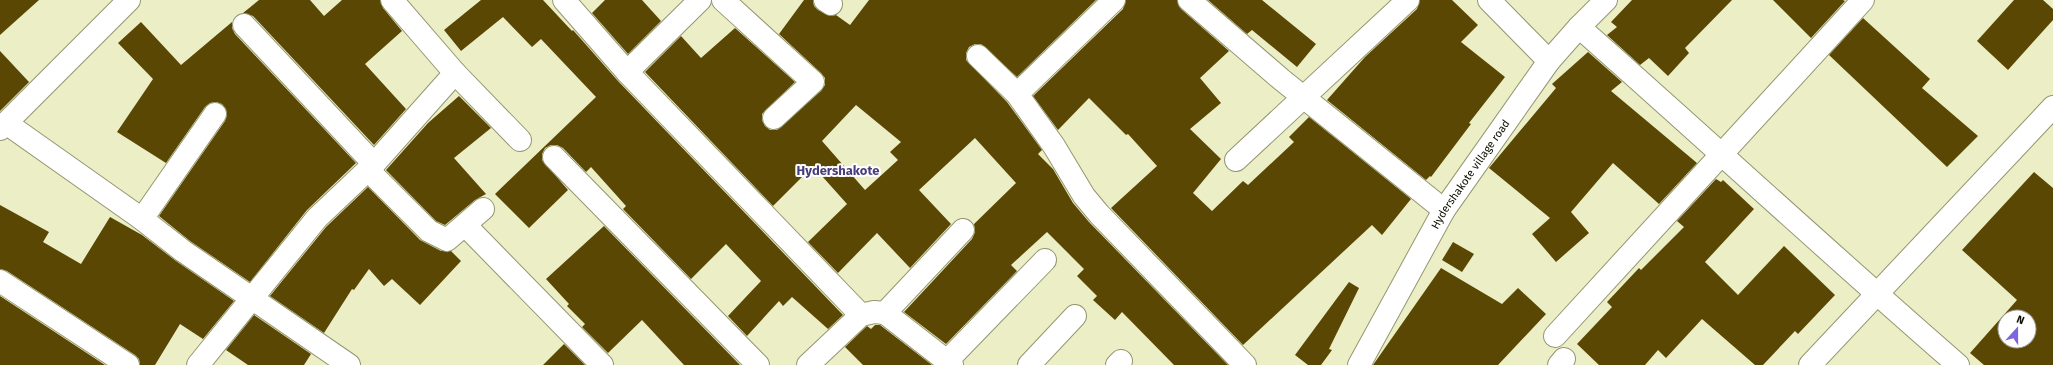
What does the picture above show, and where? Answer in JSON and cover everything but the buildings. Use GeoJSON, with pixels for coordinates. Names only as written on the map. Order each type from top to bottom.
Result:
{"type":"FeatureCollection","features":[{"type":"Feature","properties":{"kind":"street"},"geometry":{"type":"LineString","coordinates":[[129,0],[3,126],[142,219],[183,251],[349,365]]}},
{"type":"Feature","properties":{"kind":"street"},"geometry":{"type":"LineString","coordinates":[[392,0],[455,73],[520,140]]}},
{"type":"Feature","properties":{"kind":"street"},"geometry":{"type":"LineString","coordinates":[[564,0],[627,72],[861,315]]}},
{"type":"Feature","properties":{"kind":"street"},"geometry":{"type":"LineString","coordinates":[[627,72],[700,0]]}},
{"type":"Feature","properties":{"kind":"street"},"geometry":{"type":"LineString","coordinates":[[723,0],[813,82],[774,118]]}},
{"type":"Feature","properties":{"kind":"street"},"geometry":{"type":"LineString","coordinates":[[1017,94],[1114,0]]}},
{"type":"Feature","properties":{"kind":"street"},"geometry":{"type":"LineString","coordinates":[[1189,0],[1304,97],[1444,210]]}},
{"type":"Feature","properties":{"kind":"street"},"geometry":{"type":"LineString","coordinates":[[1236,160],[1408,0]]}},
{"type":"Feature","properties":{"kind":"street"},"geometry":{"type":"LineString","coordinates":[[1489,0],[1549,61]]}},
{"type":"Feature","properties":{"kind":"street","name":"Hydershakote village road"},"geometry":{"type":"LineString","coordinates":[[1359,365],[1444,210],[1549,61],[1579,27],[1606,0]]}},
{"type":"Feature","properties":{"kind":"street"},"geometry":{"type":"LineString","coordinates":[[1555,336],[1863,0]]}},
{"type":"Feature","properties":{"kind":"street"},"geometry":{"type":"LineString","coordinates":[[244,25],[429,231],[447,240],[483,209]]}},
{"type":"Feature","properties":{"kind":"street"},"geometry":{"type":"LineString","coordinates":[[1579,27],[1723,154],[1876,294],[1958,365]]}},
{"type":"Feature","properties":{"kind":"street"},"geometry":{"type":"LineString","coordinates":[[978,56],[1017,94],[1054,146],[1084,196],[1099,214],[1246,365]]}},
{"type":"Feature","properties":{"kind":"street"},"geometry":{"type":"LineString","coordinates":[[198,365],[317,218],[371,167],[455,73]]}},
{"type":"Feature","properties":{"kind":"street"},"geometry":{"type":"LineString","coordinates":[[1810,365],[2053,107]]}},
{"type":"Feature","properties":{"kind":"street"},"geometry":{"type":"LineString","coordinates":[[142,219],[215,114]]}},
{"type":"Feature","properties":{"kind":"street"},"geometry":{"type":"LineString","coordinates":[[554,156],[758,365]]}},
{"type":"Feature","properties":{"kind":"street"},"geometry":{"type":"LineString","coordinates":[[465,225],[602,365]]}},
{"type":"Feature","properties":{"kind":"street"},"geometry":{"type":"LineString","coordinates":[[885,313],[963,230]]}},
{"type":"Feature","properties":{"kind":"street"},"geometry":{"type":"LineString","coordinates":[[808,365],[861,315],[874,312],[885,313],[949,363],[1045,260]]}},
{"type":"Feature","properties":{"kind":"street"},"geometry":{"type":"LineString","coordinates":[[0,281],[128,365]]}},
{"type":"Feature","properties":{"kind":"street"},"geometry":{"type":"LineString","coordinates":[[1029,365],[1074,316]]}},
{"type":"Feature","properties":{"kind":"district","name":"Hydershakote"},"geometry":{"type":"Point","coordinates":[838,170]}}]}
